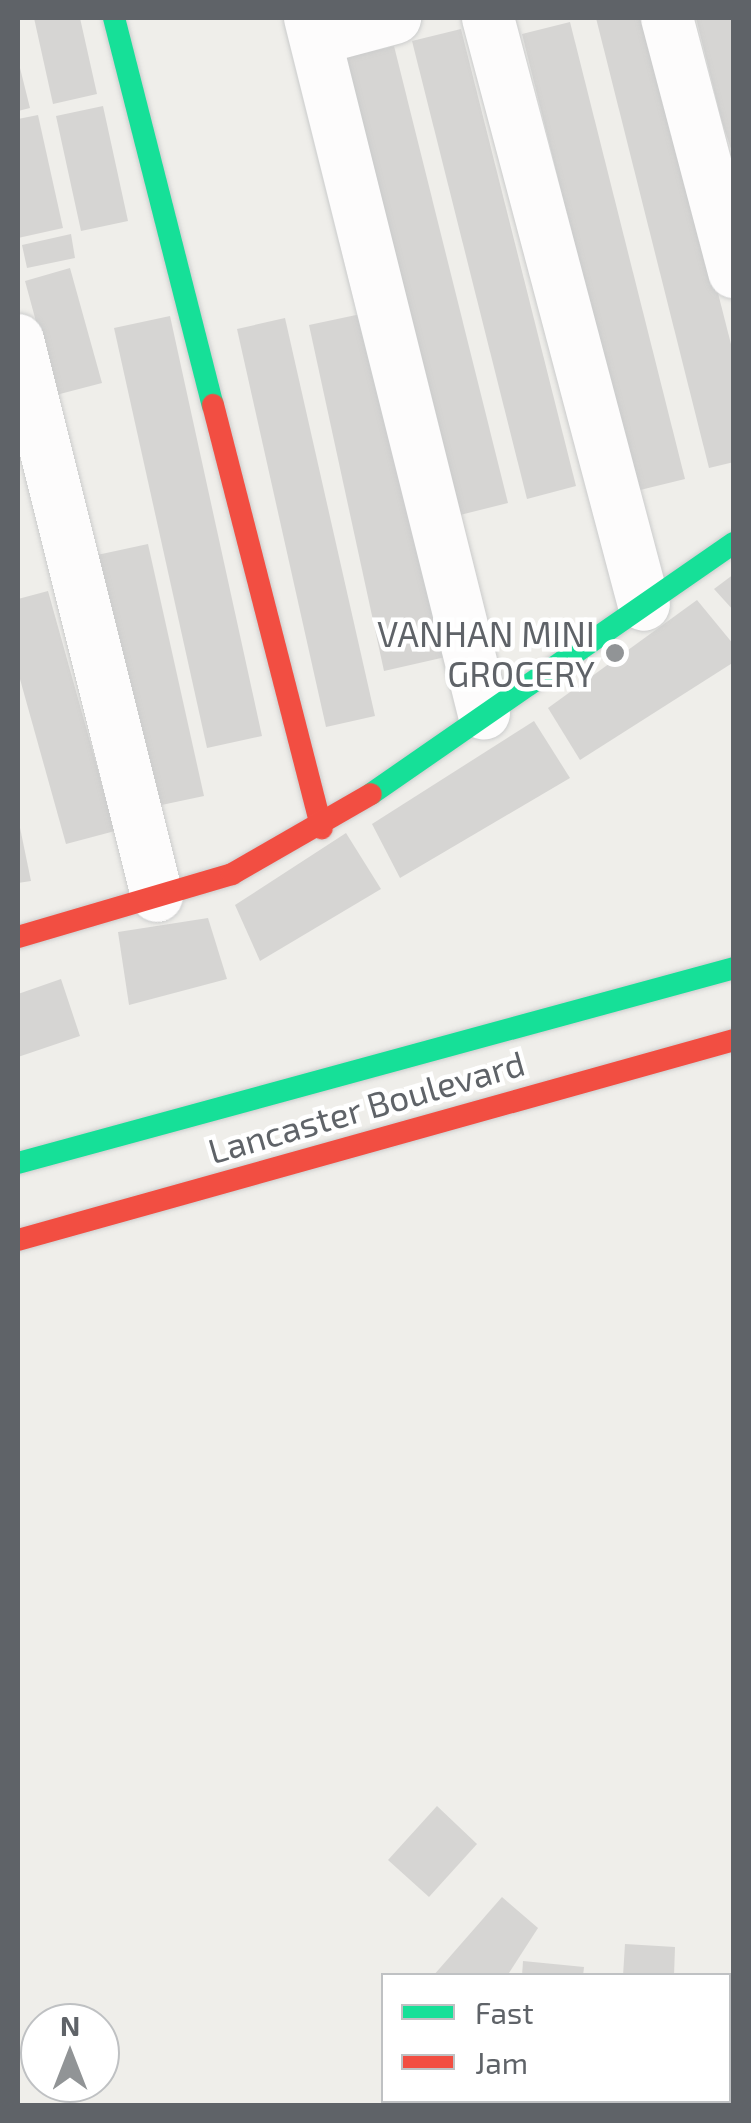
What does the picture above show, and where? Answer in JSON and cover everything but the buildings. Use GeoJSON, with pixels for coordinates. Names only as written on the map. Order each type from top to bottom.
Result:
{"type":"FeatureCollection","features":[{"type":"Feature","properties":{"kind":"street"},"geometry":{"type":"LineString","coordinates":[[114,18],[322,828]]}},
{"type":"Feature","properties":{"kind":"street"},"geometry":{"type":"LineString","coordinates":[[395,18],[313,28],[484,714]]}},
{"type":"Feature","properties":{"kind":"street"},"geometry":{"type":"LineString","coordinates":[[488,18],[644,605]]}},
{"type":"Feature","properties":{"kind":"street"},"geometry":{"type":"LineString","coordinates":[[667,18],[734,272]]}},
{"type":"Feature","properties":{"kind":"street"},"geometry":{"type":"LineString","coordinates":[[18,340],[157,896]]}},
{"type":"Feature","properties":{"kind":"street"},"geometry":{"type":"LineString","coordinates":[[18,937],[232,874],[322,828],[734,543]]}},
{"type":"Feature","properties":{"kind":"street","name":"Lancaster Boulevard"},"geometry":{"type":"LineString","coordinates":[[18,1163],[734,968]]}},
{"type":"Feature","properties":{"kind":"street","name":"Lancaster Boulevard"},"geometry":{"type":"LineString","coordinates":[[18,1240],[734,1040]]}},
{"type":"Feature","properties":{"kind":"traffic: fast"},"geometry":{"type":"LineString","coordinates":[[114,18],[213,405]]}},
{"type":"Feature","properties":{"kind":"traffic: fast"},"geometry":{"type":"LineString","coordinates":[[371,794],[734,543]]}},
{"type":"Feature","properties":{"kind":"traffic: fast"},"geometry":{"type":"LineString","coordinates":[[18,1163],[734,968]]}},
{"type":"Feature","properties":{"kind":"traffic: jam"},"geometry":{"type":"LineString","coordinates":[[213,405],[322,828]]}},
{"type":"Feature","properties":{"kind":"traffic: jam"},"geometry":{"type":"LineString","coordinates":[[18,937],[232,874],[371,794]]}},
{"type":"Feature","properties":{"kind":"traffic: jam"},"geometry":{"type":"LineString","coordinates":[[18,1240],[734,1040]]}},
{"type":"Feature","properties":{"kind":"place","name":"VANHAN MINI GROCERY"},"geometry":{"type":"Point","coordinates":[615,653]}}]}
